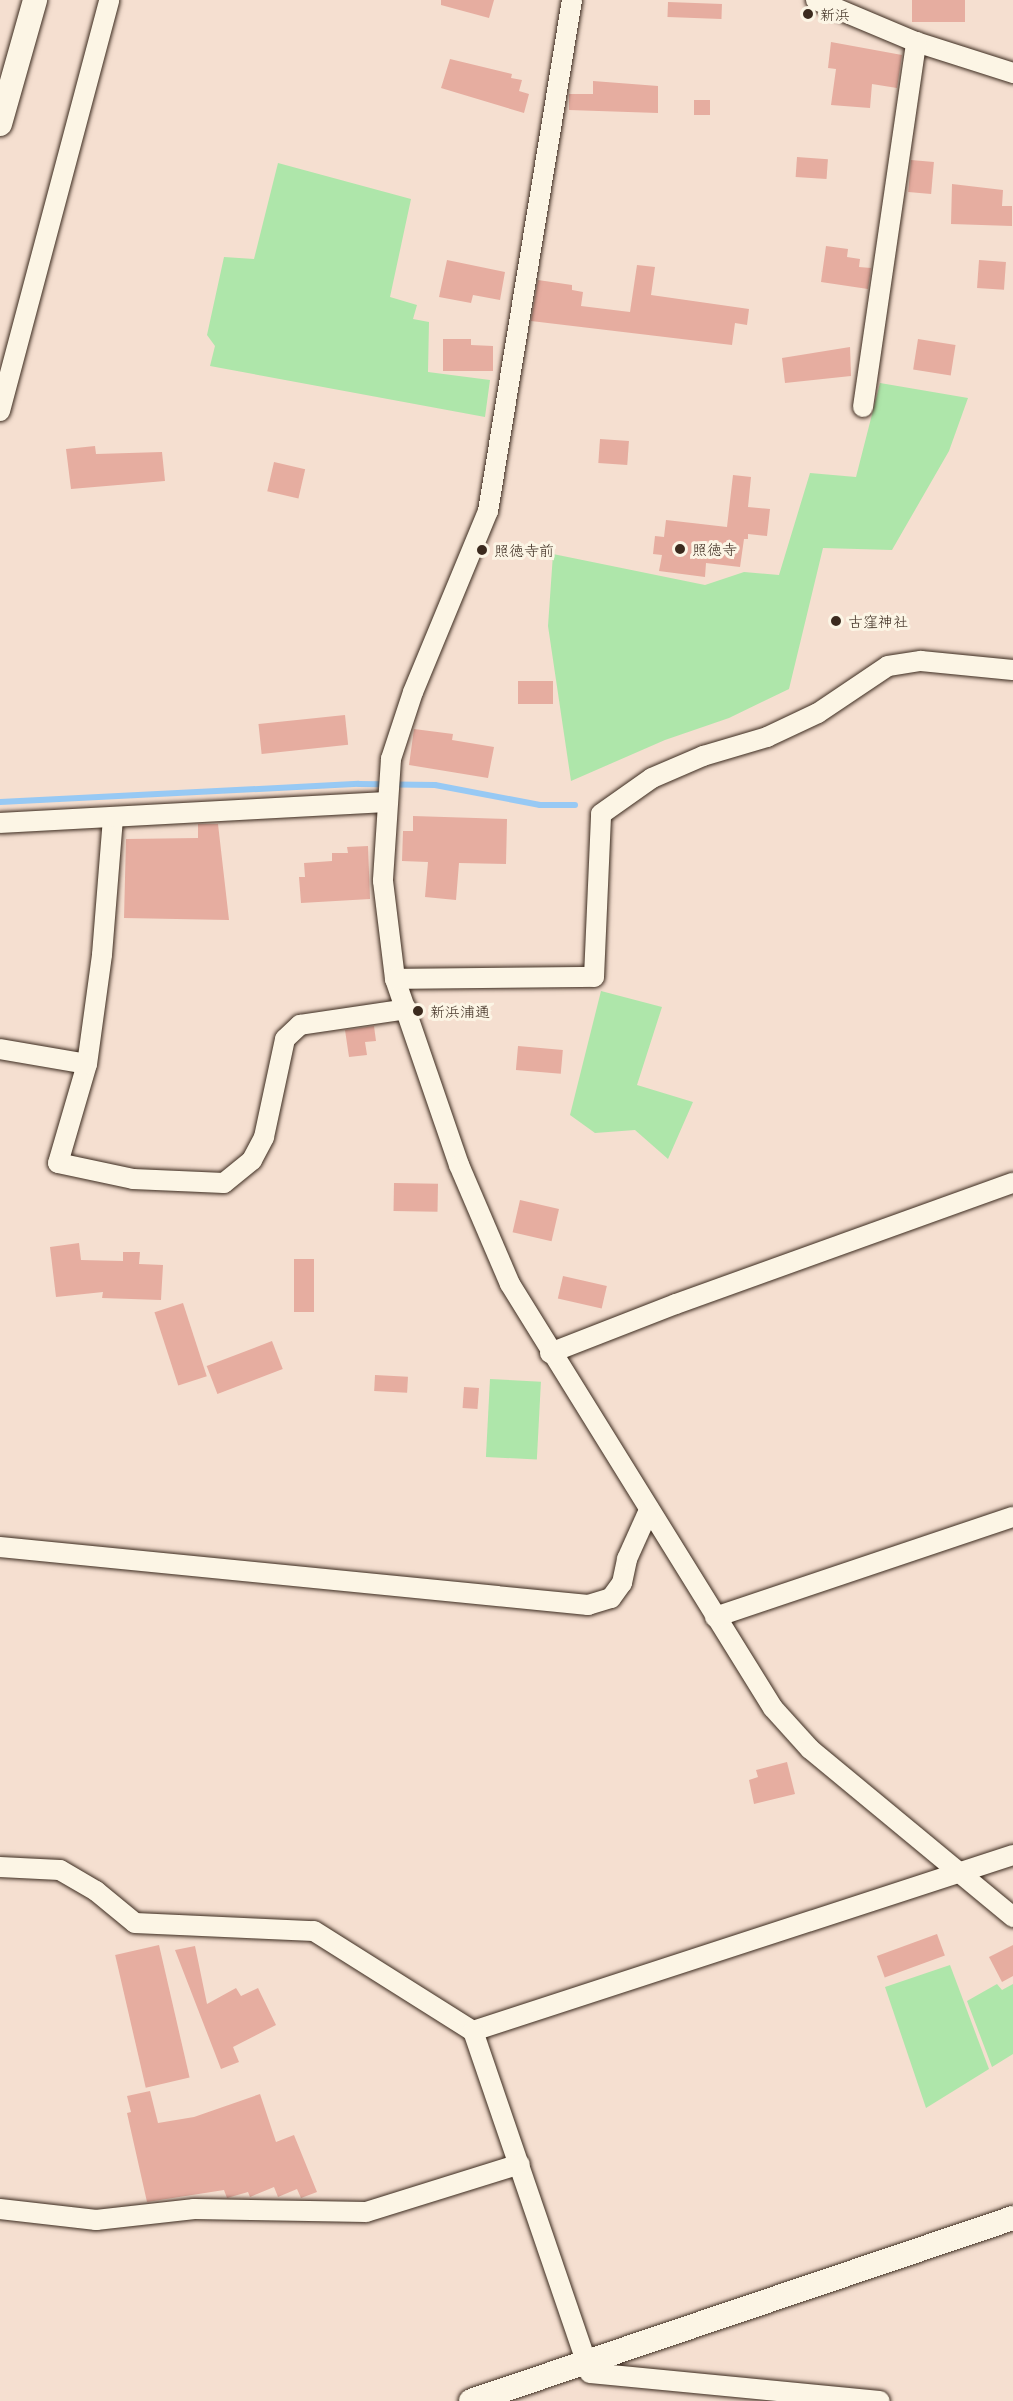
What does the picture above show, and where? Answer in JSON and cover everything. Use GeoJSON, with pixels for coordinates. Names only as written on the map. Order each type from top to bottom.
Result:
{"type":"FeatureCollection","features":[{"type":"Feature","properties":{"kind":"street"},"geometry":{"type":"LineString","coordinates":[[0,124],[34,0]]}},
{"type":"Feature","properties":{"kind":"street"},"geometry":{"type":"LineString","coordinates":[[0,411],[110,0]]}},
{"type":"Feature","properties":{"kind":"street"},"geometry":{"type":"LineString","coordinates":[[572,0],[488,511],[413,692],[390,768],[386,797],[383,881],[395,979],[464,1176],[510,1284],[550,1353],[773,1708],[810,1749],[962,1872],[1013,1917]]}},
{"type":"Feature","properties":{"kind":"street"},"geometry":{"type":"LineString","coordinates":[[816,0],[916,42],[1013,73]]}},
{"type":"Feature","properties":{"kind":"street"},"geometry":{"type":"LineString","coordinates":[[863,408],[916,42]]}},
{"type":"Feature","properties":{"kind":"street"},"geometry":{"type":"LineString","coordinates":[[395,979],[594,977],[601,814],[652,778],[702,756],[767,737],[818,713],[888,666],[921,661],[1013,670]]}},
{"type":"Feature","properties":{"kind":"street"},"geometry":{"type":"LineString","coordinates":[[0,824],[112,818],[386,797]]}},
{"type":"Feature","properties":{"kind":"street"},"geometry":{"type":"LineString","coordinates":[[112,818],[102,955],[87,1064],[58,1163],[133,1179],[224,1183],[252,1160],[264,1137],[285,1040],[300,1026],[311,1023],[407,1009]]}},
{"type":"Feature","properties":{"kind":"street"},"geometry":{"type":"LineString","coordinates":[[0,1049],[87,1064]]}},
{"type":"Feature","properties":{"kind":"street"},"geometry":{"type":"LineString","coordinates":[[550,1353],[675,1304],[1013,1183]]}},
{"type":"Feature","properties":{"kind":"street"},"geometry":{"type":"LineString","coordinates":[[0,1547],[588,1605],[611,1598],[622,1583],[627,1559],[649,1510]]}},
{"type":"Feature","properties":{"kind":"street"},"geometry":{"type":"LineString","coordinates":[[715,1617],[1013,1517]]}},
{"type":"Feature","properties":{"kind":"street"},"geometry":{"type":"LineString","coordinates":[[472,2031],[1013,1855]]}},
{"type":"Feature","properties":{"kind":"street"},"geometry":{"type":"LineString","coordinates":[[0,1867],[60,1870],[96,1891],[135,1923],[314,1931],[472,2031],[520,2164],[590,2373],[880,2401]]}},
{"type":"Feature","properties":{"kind":"street"},"geometry":{"type":"LineString","coordinates":[[0,2209],[96,2220],[194,2209],[366,2212],[520,2164]]}},
{"type":"Feature","properties":{"kind":"street"},"geometry":{"type":"LineString","coordinates":[[471,2401],[587,2365],[1013,2218]]}},
{"type":"Feature","properties":{"kind":"green space"},"geometry":{"type":"Polygon","coordinates":[[[278,163],[411,199],[390,297],[417,305],[413,319],[429,322],[428,372],[490,380],[485,417],[210,366],[215,346],[207,335],[224,257],[254,259],[278,163]]]}},
{"type":"Feature","properties":{"kind":"green space"},"geometry":{"type":"Polygon","coordinates":[[[880,383],[968,398],[949,451],[892,550],[823,548],[789,689],[729,718],[665,740],[571,781],[548,626],[553,554],[705,585],[744,572],[779,575],[810,473],[856,477],[880,383]]]}},
{"type":"Feature","properties":{"kind":"green space"},"geometry":{"type":"Polygon","coordinates":[[[601,991],[662,1007],[637,1085],[693,1102],[668,1159],[635,1130],[595,1133],[570,1115],[601,991]]]}},
{"type":"Feature","properties":{"kind":"green space"},"geometry":{"type":"Polygon","coordinates":[[[490,1379],[541,1382],[537,1460],[486,1457],[490,1379]]]}},
{"type":"Feature","properties":{"kind":"green space"},"geometry":{"type":"Polygon","coordinates":[[[950,1965],[989,2069],[926,2108],[885,1987],[950,1965]]]}},
{"type":"Feature","properties":{"kind":"green space"},"geometry":{"type":"Polygon","coordinates":[[[997,1984],[1002,1990],[1013,1984],[1013,2054],[992,2067],[967,2001],[997,1984]]]}},
{"type":"Feature","properties":{"kind":"building"},"geometry":{"type":"Polygon","coordinates":[[[441,0],[494,0],[489,18],[441,5],[441,0]]]}},
{"type":"Feature","properties":{"kind":"building"},"geometry":{"type":"Polygon","coordinates":[[[912,0],[965,0],[965,22],[912,22],[912,0]]]}},
{"type":"Feature","properties":{"kind":"building"},"geometry":{"type":"Polygon","coordinates":[[[668,2],[722,4],[721,19],[667,17],[668,2]]]}},
{"type":"Feature","properties":{"kind":"building"},"geometry":{"type":"Polygon","coordinates":[[[831,42],[902,55],[897,88],[872,84],[870,108],[831,105],[836,69],[828,68],[831,42]]]}},
{"type":"Feature","properties":{"kind":"building"},"geometry":{"type":"Polygon","coordinates":[[[450,59],[512,74],[511,78],[522,80],[519,91],[529,94],[524,113],[441,88],[450,59]]]}},
{"type":"Feature","properties":{"kind":"building"},"geometry":{"type":"Polygon","coordinates":[[[593,81],[658,86],[658,113],[569,110],[569,94],[593,94],[593,81]]]}},
{"type":"Feature","properties":{"kind":"building"},"geometry":{"type":"Polygon","coordinates":[[[694,100],[710,100],[710,115],[694,115],[694,100]]]}},
{"type":"Feature","properties":{"kind":"building"},"geometry":{"type":"Polygon","coordinates":[[[797,157],[828,159],[827,179],[796,177],[797,157]]]}},
{"type":"Feature","properties":{"kind":"building"},"geometry":{"type":"Polygon","coordinates":[[[911,160],[934,162],[931,194],[908,192],[911,160]]]}},
{"type":"Feature","properties":{"kind":"building"},"geometry":{"type":"Polygon","coordinates":[[[952,184],[1003,190],[1002,206],[1012,206],[1012,226],[951,224],[952,184]]]}},
{"type":"Feature","properties":{"kind":"building"},"geometry":{"type":"Polygon","coordinates":[[[826,246],[848,249],[847,257],[860,259],[859,267],[871,268],[868,289],[821,282],[826,246]]]}},
{"type":"Feature","properties":{"kind":"building"},"geometry":{"type":"Polygon","coordinates":[[[447,260],[505,272],[500,300],[473,295],[471,303],[439,297],[447,260]]]}},
{"type":"Feature","properties":{"kind":"building"},"geometry":{"type":"Polygon","coordinates":[[[979,260],[1006,262],[1004,290],[977,288],[979,260]]]}},
{"type":"Feature","properties":{"kind":"building"},"geometry":{"type":"Polygon","coordinates":[[[637,265],[655,267],[651,295],[749,309],[747,325],[735,323],[732,345],[531,321],[538,280],[572,285],[572,290],[583,292],[581,306],[630,312],[637,265]]]}},
{"type":"Feature","properties":{"kind":"building"},"geometry":{"type":"Polygon","coordinates":[[[443,339],[471,339],[471,345],[493,346],[493,371],[443,371],[443,339]]]}},
{"type":"Feature","properties":{"kind":"building"},"geometry":{"type":"Polygon","coordinates":[[[918,339],[956,345],[951,376],[913,370],[918,339]]]}},
{"type":"Feature","properties":{"kind":"building"},"geometry":{"type":"Polygon","coordinates":[[[850,347],[851,376],[785,383],[782,358],[850,347]]]}},
{"type":"Feature","properties":{"kind":"building"},"geometry":{"type":"Polygon","coordinates":[[[600,439],[629,441],[627,465],[598,463],[600,439]]]}},
{"type":"Feature","properties":{"kind":"building"},"geometry":{"type":"Polygon","coordinates":[[[95,446],[96,454],[162,452],[165,481],[71,489],[66,449],[95,446]]]}},
{"type":"Feature","properties":{"kind":"building"},"geometry":{"type":"Polygon","coordinates":[[[274,462],[305,469],[298,498],[267,491],[274,462]]]}},
{"type":"Feature","properties":{"kind":"building"},"geometry":{"type":"Polygon","coordinates":[[[733,475],[751,477],[748,507],[770,509],[767,536],[748,534],[748,539],[744,539],[740,567],[706,563],[705,577],[659,571],[662,555],[653,554],[655,536],[664,537],[666,520],[727,527],[733,475]]]}},
{"type":"Feature","properties":{"kind":"building"},"geometry":{"type":"Polygon","coordinates":[[[518,681],[553,681],[553,704],[518,704],[518,681]]]}},
{"type":"Feature","properties":{"kind":"building"},"geometry":{"type":"Polygon","coordinates":[[[345,715],[348,745],[262,754],[258,724],[345,715]]]}},
{"type":"Feature","properties":{"kind":"building"},"geometry":{"type":"Polygon","coordinates":[[[414,729],[453,734],[452,740],[494,747],[488,778],[409,765],[414,729]]]}},
{"type":"Feature","properties":{"kind":"building"},"geometry":{"type":"Polygon","coordinates":[[[413,816],[507,819],[506,864],[459,863],[456,900],[425,897],[428,862],[402,861],[403,831],[413,831],[413,816]]]}},
{"type":"Feature","properties":{"kind":"building"},"geometry":{"type":"Polygon","coordinates":[[[198,824],[218,824],[229,920],[124,918],[126,839],[198,838],[198,824]]]}},
{"type":"Feature","properties":{"kind":"building"},"geometry":{"type":"Polygon","coordinates":[[[368,846],[370,899],[301,903],[299,877],[305,877],[304,863],[332,861],[332,853],[348,853],[347,847],[368,846]]]}},
{"type":"Feature","properties":{"kind":"building"},"geometry":{"type":"Polygon","coordinates":[[[374,1026],[376,1041],[365,1042],[367,1055],[349,1057],[345,1030],[374,1026]]]}},
{"type":"Feature","properties":{"kind":"building"},"geometry":{"type":"Polygon","coordinates":[[[518,1046],[563,1050],[561,1074],[516,1070],[518,1046]]]}},
{"type":"Feature","properties":{"kind":"building"},"geometry":{"type":"Polygon","coordinates":[[[394,1183],[438,1184],[438,1212],[394,1211],[394,1183]]]}},
{"type":"Feature","properties":{"kind":"building"},"geometry":{"type":"Polygon","coordinates":[[[520,1200],[559,1209],[552,1241],[513,1232],[520,1200]]]}},
{"type":"Feature","properties":{"kind":"building"},"geometry":{"type":"Polygon","coordinates":[[[79,1243],[81,1260],[123,1261],[123,1252],[140,1252],[139,1264],[163,1265],[161,1300],[102,1298],[103,1292],[56,1297],[50,1247],[79,1243]]]}},
{"type":"Feature","properties":{"kind":"building"},"geometry":{"type":"Polygon","coordinates":[[[294,1259],[314,1259],[314,1312],[294,1312],[294,1259]]]}},
{"type":"Feature","properties":{"kind":"building"},"geometry":{"type":"Polygon","coordinates":[[[563,1276],[607,1286],[602,1309],[558,1298],[563,1276]]]}},
{"type":"Feature","properties":{"kind":"building"},"geometry":{"type":"Polygon","coordinates":[[[183,1303],[207,1376],[178,1386],[154,1312],[183,1303]]]}},
{"type":"Feature","properties":{"kind":"building"},"geometry":{"type":"Polygon","coordinates":[[[272,1341],[283,1369],[217,1394],[207,1366],[272,1341]]]}},
{"type":"Feature","properties":{"kind":"building"},"geometry":{"type":"Polygon","coordinates":[[[375,1375],[408,1377],[407,1393],[374,1391],[375,1375]]]}},
{"type":"Feature","properties":{"kind":"building"},"geometry":{"type":"Polygon","coordinates":[[[464,1387],[479,1388],[477,1409],[463,1408],[464,1387]]]}},
{"type":"Feature","properties":{"kind":"building"},"geometry":{"type":"Polygon","coordinates":[[[787,1762],[795,1794],[754,1804],[749,1780],[758,1777],[756,1770],[787,1762]]]}},
{"type":"Feature","properties":{"kind":"building"},"geometry":{"type":"Polygon","coordinates":[[[937,1934],[945,1956],[885,1978],[877,1956],[937,1934]]]}},
{"type":"Feature","properties":{"kind":"building"},"geometry":{"type":"Polygon","coordinates":[[[159,1945],[190,2078],[146,2088],[115,1955],[159,1945]]]}},
{"type":"Feature","properties":{"kind":"building"},"geometry":{"type":"Polygon","coordinates":[[[1013,1945],[1013,1976],[1002,1982],[989,1957],[1013,1945]]]}},
{"type":"Feature","properties":{"kind":"building"},"geometry":{"type":"Polygon","coordinates":[[[195,1946],[207,2004],[236,1988],[241,1996],[258,1988],[276,2025],[233,2047],[239,2062],[221,2069],[175,1950],[195,1946]]]}},
{"type":"Feature","properties":{"kind":"building"},"geometry":{"type":"Polygon","coordinates":[[[150,2091],[158,2123],[194,2117],[260,2094],[276,2142],[294,2135],[317,2192],[301,2198],[297,2189],[278,2197],[274,2187],[250,2197],[248,2192],[227,2198],[224,2190],[147,2202],[127,2113],[131,2112],[127,2096],[150,2091]]]}},
{"type":"Feature","properties":{"kind":"waterway"},"geometry":{"type":"LineString","coordinates":[[0,802],[359,784],[435,785],[540,805],[575,805]]}},
{"type":"Feature","properties":{"kind":"place","name":"新浜"},"geometry":{"type":"Point","coordinates":[808,14]}},
{"type":"Feature","properties":{"kind":"place","name":"照徳寺"},"geometry":{"type":"Point","coordinates":[680,549]}},
{"type":"Feature","properties":{"kind":"place","name":"照徳寺前"},"geometry":{"type":"Point","coordinates":[482,550]}},
{"type":"Feature","properties":{"kind":"place","name":"古窪神社"},"geometry":{"type":"Point","coordinates":[836,621]}},
{"type":"Feature","properties":{"kind":"place","name":"新浜浦通"},"geometry":{"type":"Point","coordinates":[418,1011]}}]}
